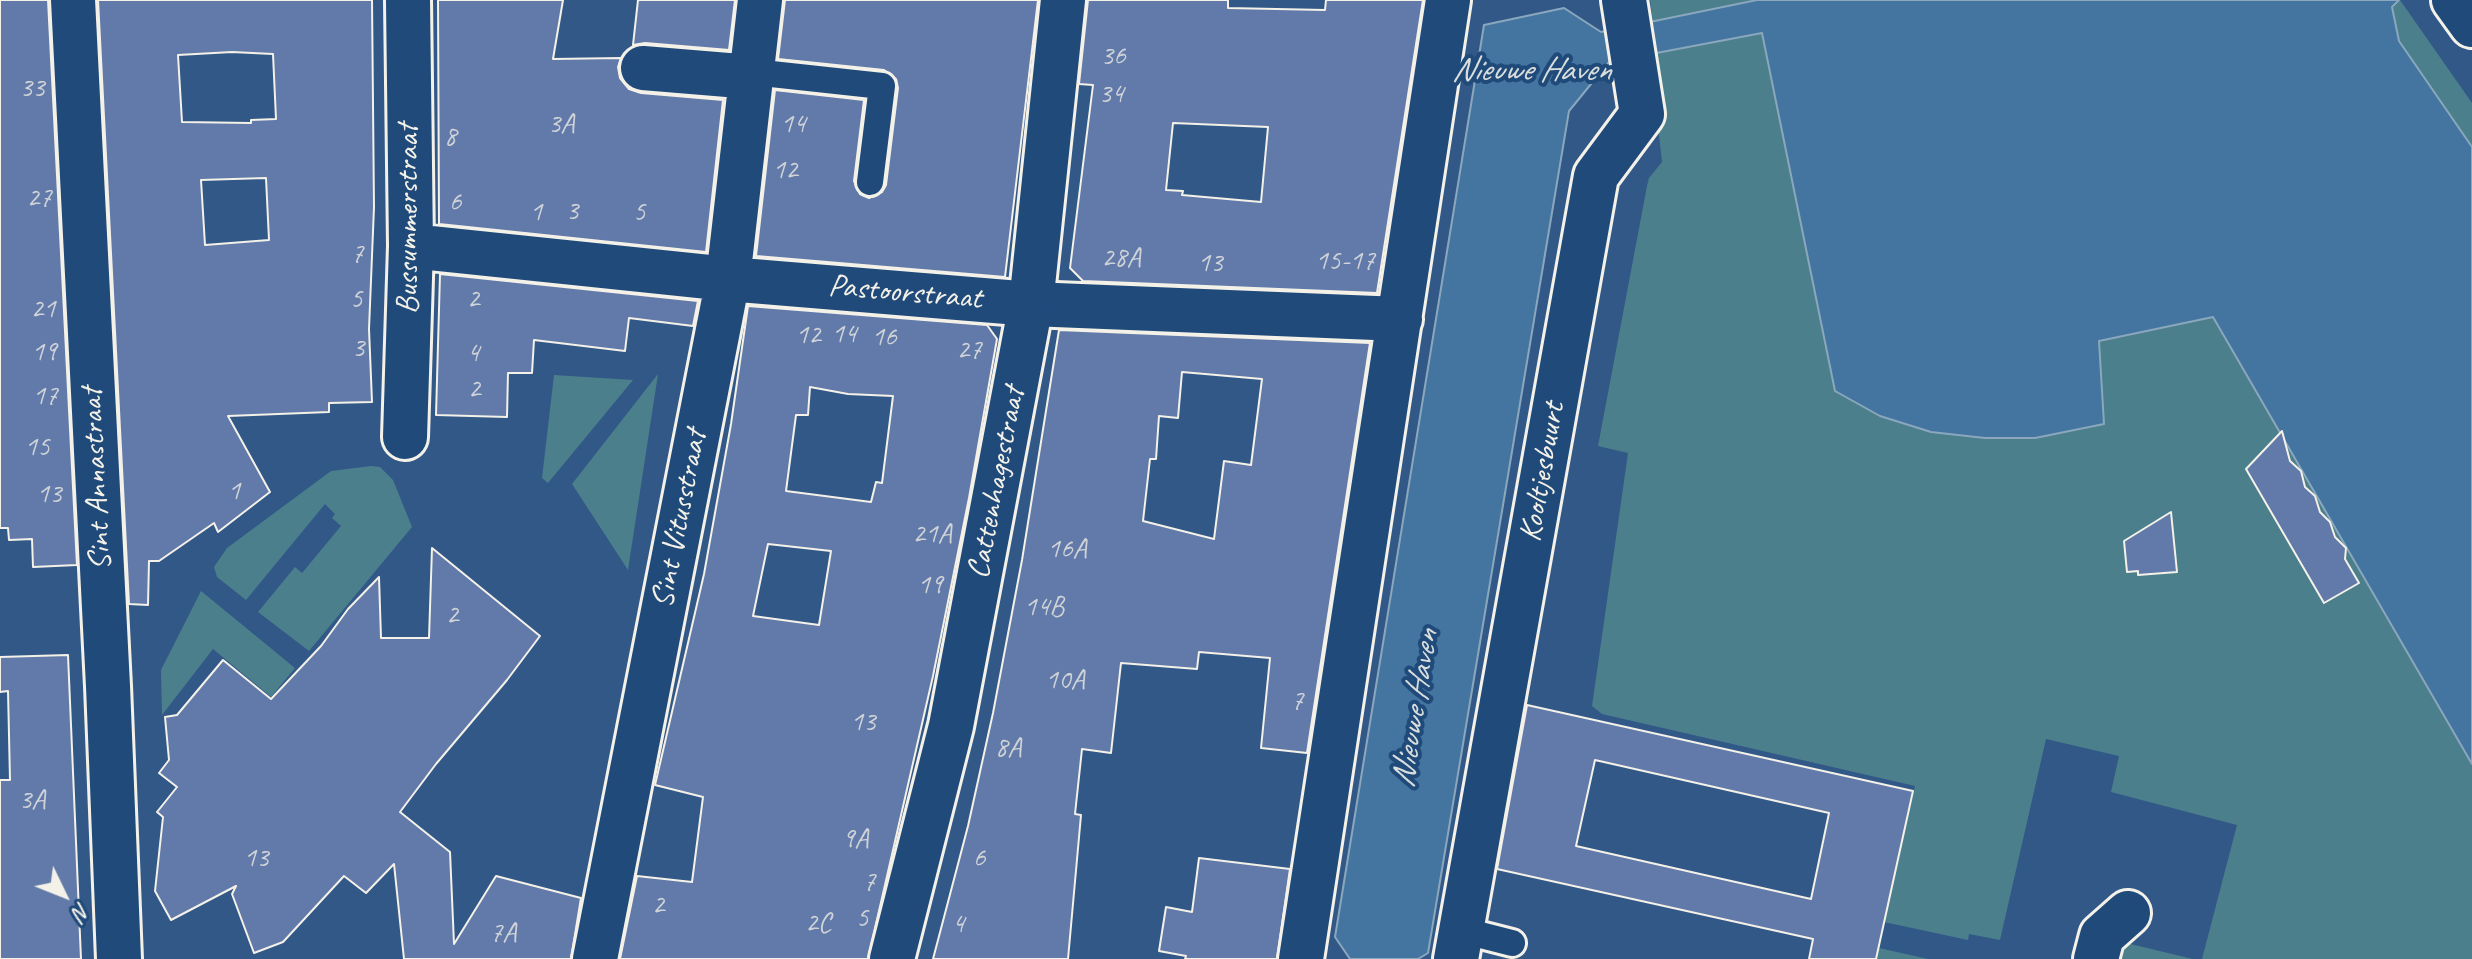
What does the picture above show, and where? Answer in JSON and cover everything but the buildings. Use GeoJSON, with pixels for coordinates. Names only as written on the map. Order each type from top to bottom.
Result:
{"type":"FeatureCollection","features":[{"type":"Feature","properties":{"kind":"street","name":"Sint Annastraat"},"geometry":{"type":"LineString","coordinates":[[73,0],[119,959]]}},
{"type":"Feature","properties":{"kind":"street","name":"Bussummerstraat"},"geometry":{"type":"LineString","coordinates":[[405,437],[411,246],[408,0]]}},
{"type":"Feature","properties":{"kind":"street","name":"Sint Vitusstraat"},"geometry":{"type":"LineString","coordinates":[[595,959],[728,279],[760,0]]}},
{"type":"Feature","properties":{"kind":"street","name":"Cattenhagestraat"},"geometry":{"type":"LineString","coordinates":[[892,959],[951,726],[1031,304],[1063,0]]}},
{"type":"Feature","properties":{"kind":"street"},"geometry":{"type":"LineString","coordinates":[[1301,959],[1448,0]]}},
{"type":"Feature","properties":{"kind":"street"},"geometry":{"type":"LineString","coordinates":[[2454,0],[2472,25]]}},
{"type":"Feature","properties":{"kind":"street","name":"Kooltjesbuurt"},"geometry":{"type":"LineString","coordinates":[[1458,945],[1596,176],[1642,114],[1625,9]]}},
{"type":"Feature","properties":{"kind":"street"},"geometry":{"type":"LineString","coordinates":[[643,68],[752,75]]}},
{"type":"Feature","properties":{"kind":"street","name":"Pastoorstraat"},"geometry":{"type":"LineString","coordinates":[[411,246],[728,279],[1031,304],[1400,319]]}},
{"type":"Feature","properties":{"kind":"street"},"geometry":{"type":"LineString","coordinates":[[2096,959],[2102,936],[2128,913]]}},
{"type":"Feature","properties":{"kind":"lane"},"geometry":{"type":"LineString","coordinates":[[752,75],[882,86],[870,182]]}},
{"type":"Feature","properties":{"kind":"lane"},"geometry":{"type":"LineString","coordinates":[[1458,945],[1512,943]]}},
{"type":"Feature","properties":{"kind":"green space"},"geometry":{"type":"Polygon","coordinates":[[[1650,0],[1757,0],[1757,1],[1653,23],[1650,0]]]}},
{"type":"Feature","properties":{"kind":"green space"},"geometry":{"type":"Polygon","coordinates":[[[2400,0],[2472,103],[2472,147],[2399,41],[2392,7],[2400,0]]]}},
{"type":"Feature","properties":{"kind":"green space"},"geometry":{"type":"Polygon","coordinates":[[[1763,33],[1835,391],[2213,317],[2472,764],[2472,959],[2202,959],[2237,825],[2111,792],[2119,756],[2046,739],[2000,940],[1969,934],[1968,940],[1884,922],[1915,786],[1602,714],[1592,706],[1628,453],[1598,446],[1647,186],[1649,178],[1662,162],[1650,54],[1763,33]]]}},
{"type":"Feature","properties":{"kind":"green space"},"geometry":{"type":"Polygon","coordinates":[[[658,374],[628,570],[572,484],[658,374]]]}},
{"type":"Feature","properties":{"kind":"green space"},"geometry":{"type":"Polygon","coordinates":[[[554,375],[633,380],[548,483],[542,478],[554,375]]]}},
{"type":"Feature","properties":{"kind":"green space"},"geometry":{"type":"Polygon","coordinates":[[[380,467],[393,480],[412,527],[309,651],[258,612],[295,567],[302,573],[341,526],[332,518],[335,514],[325,504],[246,600],[217,577],[214,567],[227,548],[331,471],[380,467]]]}},
{"type":"Feature","properties":{"kind":"green space"},"geometry":{"type":"Polygon","coordinates":[[[201,591],[295,668],[271,697],[213,649],[162,715],[161,670],[201,591]]]}},
{"type":"Feature","properties":{"kind":"green space"},"geometry":{"type":"Polygon","coordinates":[[[2118,941],[2193,959],[2114,959],[2118,941]]]}},
{"type":"Feature","properties":{"kind":"green space"},"geometry":{"type":"Polygon","coordinates":[[[1879,948],[1928,959],[1876,959],[1879,948]]]}},
{"type":"Feature","properties":{"kind":"water","name":"Nieuwe Haven"},"geometry":{"type":"Polygon","coordinates":[[[1757,0],[2399,0],[2392,7],[2399,41],[2472,147],[2472,764],[2213,317],[2099,341],[2104,424],[2035,438],[1985,438],[1931,432],[1880,416],[1835,391],[1762,33],[1609,62],[1569,111],[1428,953],[1418,959],[1350,959],[1335,937],[1484,25],[1564,8],[1601,32],[1757,0]]]}}]}
